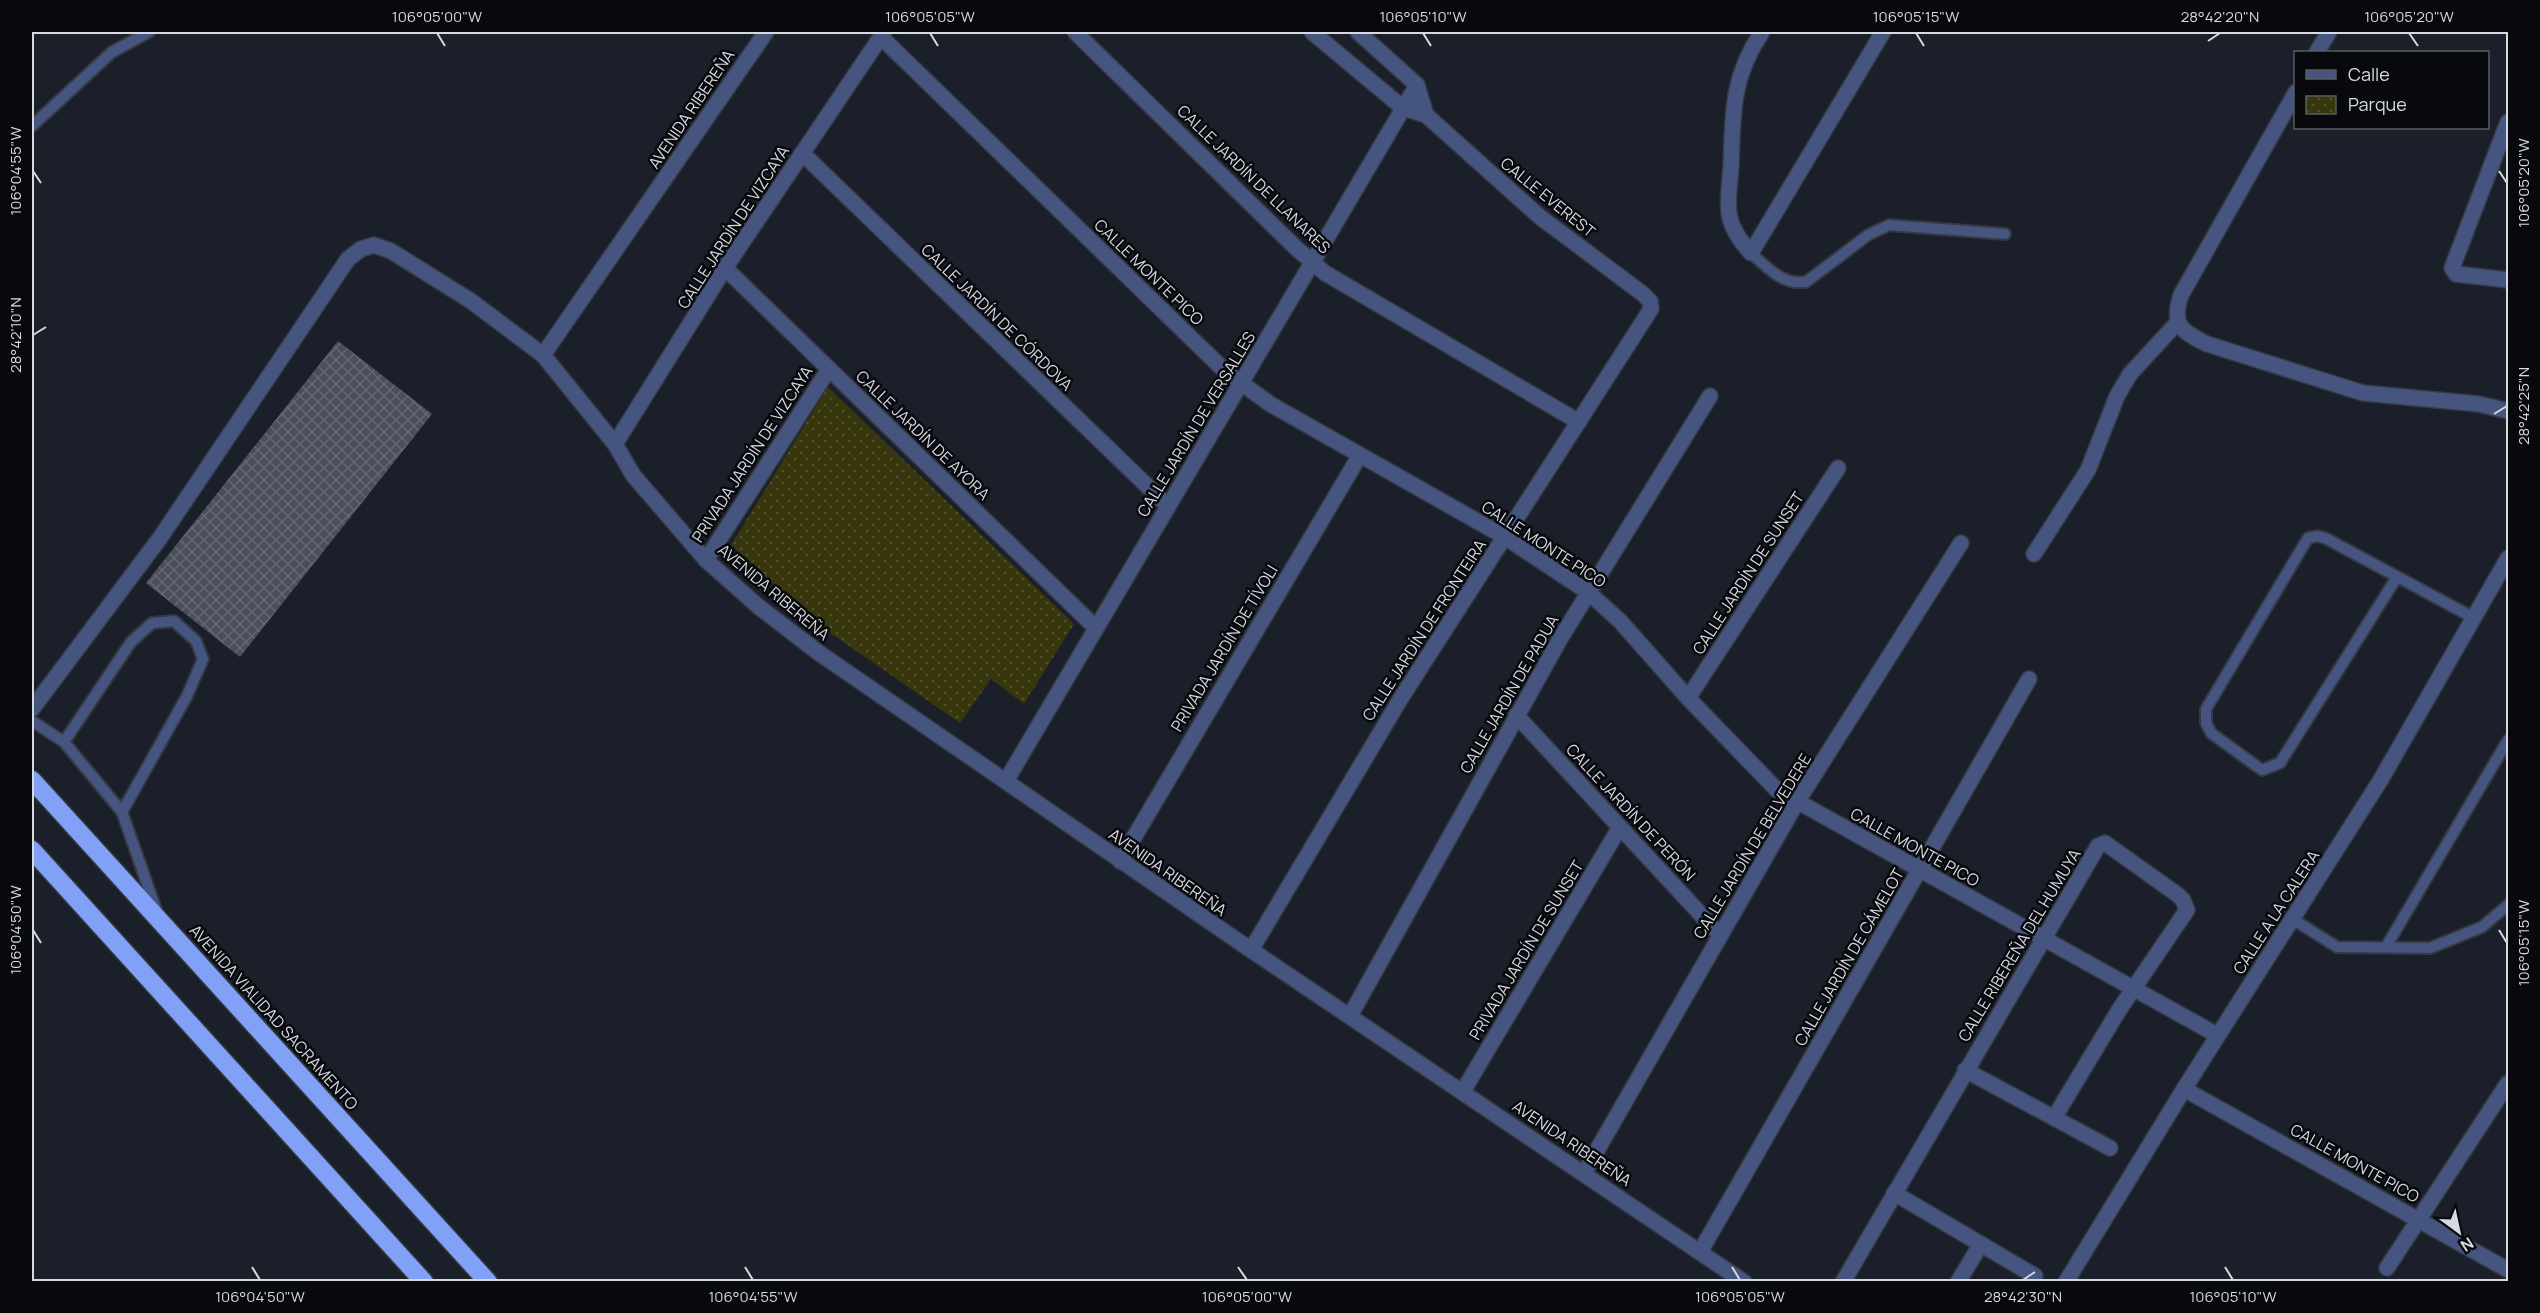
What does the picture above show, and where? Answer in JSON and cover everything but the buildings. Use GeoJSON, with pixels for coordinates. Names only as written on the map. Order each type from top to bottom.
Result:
{"type":"FeatureCollection","features":[{"type":"Feature","properties":{"kind":"highway","name":"AVENIDA VIALIDAD SACRAMENTO"},"geometry":{"type":"LineString","coordinates":[[32,780],[488,1281]]}},
{"type":"Feature","properties":{"kind":"highway"},"geometry":{"type":"LineString","coordinates":[[32,850],[424,1281]]}},
{"type":"Feature","properties":{"kind":"street","name":"AVENIDA RIBEREÑA"},"geometry":{"type":"LineString","coordinates":[[543,355],[766,32]]}},
{"type":"Feature","properties":{"kind":"street","name":"CALLE JARDÍN DE LLANARES"},"geometry":{"type":"LineString","coordinates":[[1075,32],[1312,262],[1345,286],[1579,422]]}},
{"type":"Feature","properties":{"kind":"street"},"geometry":{"type":"LineString","coordinates":[[1312,32],[1402,108]]}},
{"type":"Feature","properties":{"kind":"street"},"geometry":{"type":"LineString","coordinates":[[1358,32],[1417,85],[1426,115]]}},
{"type":"Feature","properties":{"kind":"street"},"geometry":{"type":"LineString","coordinates":[[1762,32],[1747,55],[1735,95],[1729,214],[1738,237],[1751,253],[1883,32]]}},
{"type":"Feature","properties":{"kind":"street"},"geometry":{"type":"LineString","coordinates":[[2319,51],[2329,32]]}},
{"type":"Feature","properties":{"kind":"street","name":"CALLE JARDÍN DE VIZCAYA"},"geometry":{"type":"LineString","coordinates":[[615,444],[725,268],[883,34]]}},
{"type":"Feature","properties":{"kind":"street","name":"CALLE MONTE PICO"},"geometry":{"type":"LineString","coordinates":[[883,34],[1241,384],[1270,404],[1505,537],[1588,592],[1620,621],[1688,698],[1763,777],[1797,802],[2217,1035]]}},
{"type":"Feature","properties":{"kind":"street","name":"CALLE JARDÍN DE VERSALLES"},"geometry":{"type":"LineString","coordinates":[[1005,781],[1417,85]]}},
{"type":"Feature","properties":{"kind":"street"},"geometry":{"type":"LineString","coordinates":[[2294,94],[2181,295],[2176,311],[2178,323],[2187,334],[2207,344],[2363,393],[2479,404],[2508,411]]}},
{"type":"Feature","properties":{"kind":"street","name":"CALLE EVEREST"},"geometry":{"type":"LineString","coordinates":[[1402,108],[1426,115],[1540,217],[1650,302]]}},
{"type":"Feature","properties":{"kind":"street"},"geometry":{"type":"LineString","coordinates":[[2508,122],[2452,268],[2456,274],[2508,280]]}},
{"type":"Feature","properties":{"kind":"street","name":"CALLE JARDÍN DE CÓRDOVA"},"geometry":{"type":"LineString","coordinates":[[802,153],[1168,506]]}},
{"type":"Feature","properties":{"kind":"street","name":"AVENIDA RIBEREÑA"},"geometry":{"type":"LineString","coordinates":[[32,709],[160,538],[348,259],[361,249],[374,245],[391,251],[471,302],[543,355],[615,444],[633,475],[706,560],[759,607],[819,653],[1251,950],[1744,1281]]}},
{"type":"Feature","properties":{"kind":"street","name":"CALLE JARDÍN DE AYORA"},"geometry":{"type":"LineString","coordinates":[[725,268],[1095,628]]}},
{"type":"Feature","properties":{"kind":"street","name":"CALLE JARDÍN DE FRONTEIRA"},"geometry":{"type":"LineString","coordinates":[[1251,950],[1372,744],[1647,317],[1650,302]]}},
{"type":"Feature","properties":{"kind":"street"},"geometry":{"type":"LineString","coordinates":[[2034,554],[2088,470],[2117,396],[2130,374],[2178,323]]}},
{"type":"Feature","properties":{"kind":"street","name":"PRIVADA JARDÍN DE VIZCAYA"},"geometry":{"type":"LineString","coordinates":[[706,560],[829,369]]}},
{"type":"Feature","properties":{"kind":"street","name":"CALLE JARDÍN DE PADUA"},"geometry":{"type":"LineString","coordinates":[[1350,1016],[1516,715],[1588,592],[1710,396]]}},
{"type":"Feature","properties":{"kind":"street","name":"PRIVADA JARDÍN DE TÍVOLI"},"geometry":{"type":"LineString","coordinates":[[1120,861],[1360,455]]}},
{"type":"Feature","properties":{"kind":"street","name":"CALLE JARDÍN DE SUNSET"},"geometry":{"type":"LineString","coordinates":[[1688,698],[1838,468]]}},
{"type":"Feature","properties":{"kind":"street","name":"CALLE JARDÍN DE BELVEDERE"},"geometry":{"type":"LineString","coordinates":[[1584,1173],[1719,934],[1797,802],[1961,543]]}},
{"type":"Feature","properties":{"kind":"street","name":"CALLE A LA CALERA"},"geometry":{"type":"LineString","coordinates":[[2066,1281],[2217,1035],[2294,920],[2380,781],[2508,558]]}},
{"type":"Feature","properties":{"kind":"street","name":"CALLE JARDÍN DE CÁMELOT"},"geometry":{"type":"LineString","coordinates":[[1700,1252],[2029,679]]}},
{"type":"Feature","properties":{"kind":"street","name":"CALLE JARDÍN DE PERÓN"},"geometry":{"type":"LineString","coordinates":[[1516,715],[1719,934]]}},
{"type":"Feature","properties":{"kind":"street","name":"PRIVADA JARDÍN DE SUNSET"},"geometry":{"type":"LineString","coordinates":[[1463,1091],[1620,827]]}},
{"type":"Feature","properties":{"kind":"street","name":"CALLE RIBEREÑA DEL HUMUYA"},"geometry":{"type":"LineString","coordinates":[[1843,1281],[2098,846],[2105,843],[2178,895],[2187,910],[2133,988],[2054,1118]]}},
{"type":"Feature","properties":{"kind":"street"},"geometry":{"type":"LineString","coordinates":[[1965,1070],[2110,1148]]}},
{"type":"Feature","properties":{"kind":"street","name":"CALLE MONTE PICO"},"geometry":{"type":"LineString","coordinates":[[2184,1089],[2508,1270]]}},
{"type":"Feature","properties":{"kind":"street"},"geometry":{"type":"LineString","coordinates":[[2387,1268],[2506,1092]]}},
{"type":"Feature","properties":{"kind":"street"},"geometry":{"type":"LineString","coordinates":[[1894,1193],[2035,1276]]}},
{"type":"Feature","properties":{"kind":"street"},"geometry":{"type":"LineString","coordinates":[[1959,1281],[1981,1244]]}},
{"type":"Feature","properties":{"kind":"lane"},"geometry":{"type":"LineString","coordinates":[[32,126],[112,52],[149,32]]}},
{"type":"Feature","properties":{"kind":"lane"},"geometry":{"type":"LineString","coordinates":[[1751,253],[1777,276],[1795,283],[1806,282],[1868,235],[1889,225],[2005,234]]}},
{"type":"Feature","properties":{"kind":"lane"},"geometry":{"type":"LineString","coordinates":[[2397,577],[2280,763],[2262,770],[2211,733],[2206,723],[2206,709],[2308,538],[2318,536],[2327,539],[2474,618]]}},
{"type":"Feature","properties":{"kind":"lane"},"geometry":{"type":"LineString","coordinates":[[64,741],[130,642],[152,623],[174,621],[196,641],[203,659],[191,687],[122,812]]}},
{"type":"Feature","properties":{"kind":"lane"},"geometry":{"type":"LineString","coordinates":[[32,721],[64,741],[122,812],[160,921]]}},
{"type":"Feature","properties":{"kind":"lane"},"geometry":{"type":"LineString","coordinates":[[2386,947],[2508,740]]}},
{"type":"Feature","properties":{"kind":"lane"},"geometry":{"type":"LineString","coordinates":[[2294,920],[2337,947],[2430,948],[2482,927],[2508,905]]}},
{"type":"Feature","properties":{"kind":"green space"},"geometry":{"type":"Polygon","coordinates":[[[828,387],[1074,624],[1024,704],[991,679],[960,723],[813,621],[731,545],[828,387]]]}}]}
